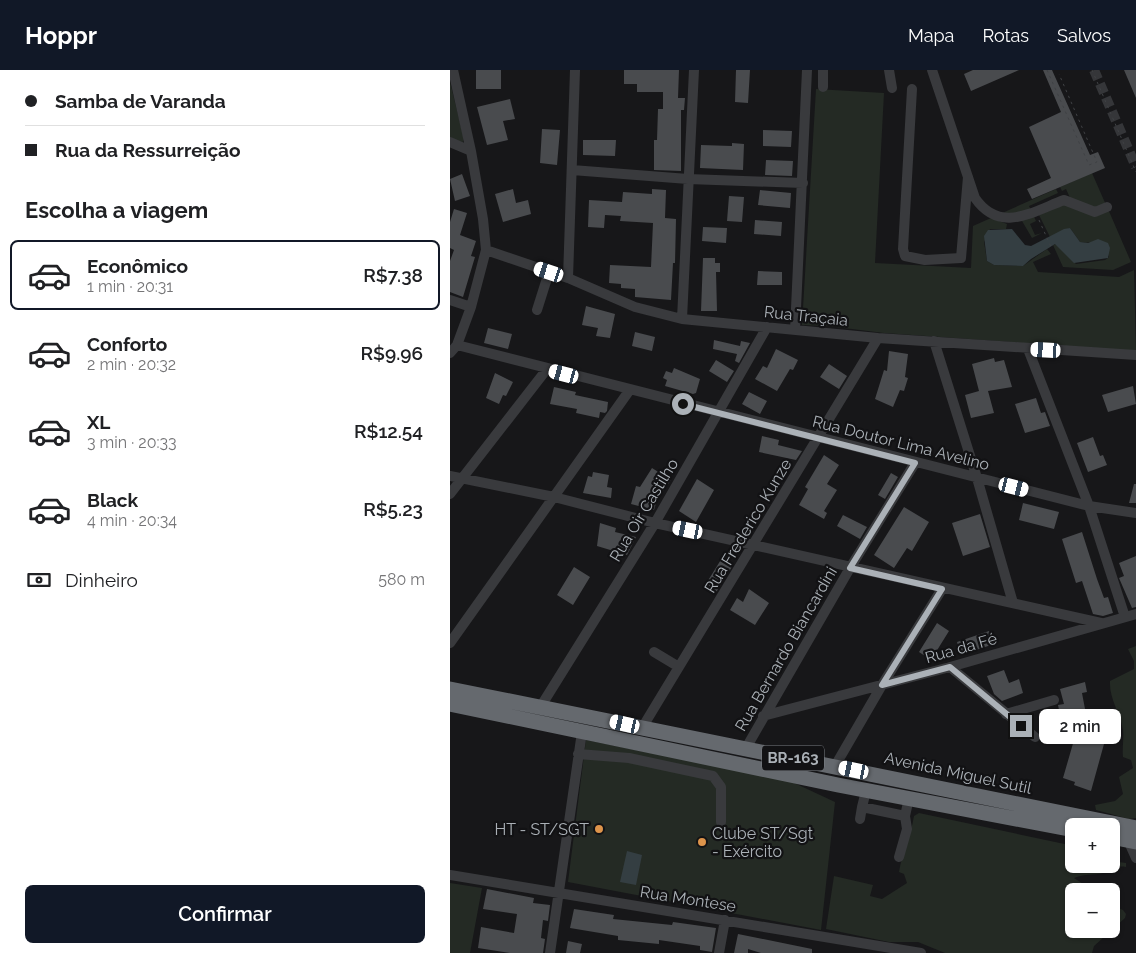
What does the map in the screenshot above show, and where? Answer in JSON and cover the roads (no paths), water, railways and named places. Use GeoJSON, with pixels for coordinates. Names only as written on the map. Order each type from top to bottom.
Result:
{"type":"FeatureCollection","features":[{"type":"Feature","properties":{"kind":"highway","name":"Avenida Miguel Sutil"},"geometry":{"type":"LineString","coordinates":[[450,689],[835,766],[1133,837]]}},
{"type":"Feature","properties":{"kind":"highway","name":"Avenida Miguel Sutil"},"geometry":{"type":"LineString","coordinates":[[450,704],[866,790],[1065,828]]}},
{"type":"Feature","properties":{"kind":"highway"},"geometry":{"type":"LineString","coordinates":[[1120,837],[1133,837]]}},
{"type":"Feature","properties":{"kind":"street"},"geometry":{"type":"LineString","coordinates":[[453,70],[471,151],[483,219],[486,250],[472,307],[454,349]]}},
{"type":"Feature","properties":{"kind":"street"},"geometry":{"type":"LineString","coordinates":[[568,278],[575,70]]}},
{"type":"Feature","properties":{"kind":"street"},"geometry":{"type":"LineString","coordinates":[[682,319],[694,70]]}},
{"type":"Feature","properties":{"kind":"street"},"geometry":{"type":"LineString","coordinates":[[795,330],[803,183],[806,70]]}},
{"type":"Feature","properties":{"kind":"street"},"geometry":{"type":"LineString","coordinates":[[823,70],[823,87]]}},
{"type":"Feature","properties":{"kind":"street"},"geometry":{"type":"LineString","coordinates":[[889,70],[892,88]]}},
{"type":"Feature","properties":{"kind":"street"},"geometry":{"type":"LineString","coordinates":[[932,70],[975,198],[991,216],[1003,218],[1028,215],[1064,200],[1095,212],[1107,207]]}},
{"type":"Feature","properties":{"kind":"street"},"geometry":{"type":"LineString","coordinates":[[912,89],[903,249],[905,256],[925,260],[961,258],[968,177]]}},
{"type":"Feature","properties":{"kind":"street"},"geometry":{"type":"LineString","coordinates":[[450,142],[471,151]]}},
{"type":"Feature","properties":{"kind":"street"},"geometry":{"type":"LineString","coordinates":[[572,170],[688,179],[803,183]]}},
{"type":"Feature","properties":{"kind":"street","name":"Rua Traçaia"},"geometry":{"type":"LineString","coordinates":[[486,250],[568,278],[635,308],[682,319],[878,338],[1136,357]]}},
{"type":"Feature","properties":{"kind":"street"},"geometry":{"type":"LineString","coordinates":[[537,310],[549,272]]}},
{"type":"Feature","properties":{"kind":"street"},"geometry":{"type":"LineString","coordinates":[[450,300],[472,307]]}},
{"type":"Feature","properties":{"kind":"street","name":"Rua Oir Castilho"},"geometry":{"type":"LineString","coordinates":[[541,706],[655,522],[767,327]]}},
{"type":"Feature","properties":{"kind":"street","name":"Rua Frederico Kunze"},"geometry":{"type":"LineString","coordinates":[[642,728],[878,338]]}},
{"type":"Feature","properties":{"kind":"street"},"geometry":{"type":"LineString","coordinates":[[934,341],[977,478],[1013,603]]}},
{"type":"Feature","properties":{"kind":"street","name":"Rua Doutor Lima Avelino"},"geometry":{"type":"LineString","coordinates":[[454,349],[547,369],[1088,506],[1136,513]]}},
{"type":"Feature","properties":{"kind":"street"},"geometry":{"type":"LineString","coordinates":[[1028,349],[1088,506],[1125,617]]}},
{"type":"Feature","properties":{"kind":"street"},"geometry":{"type":"LineString","coordinates":[[450,494],[547,369]]}},
{"type":"Feature","properties":{"kind":"street"},"geometry":{"type":"LineString","coordinates":[[450,643],[629,391]]}},
{"type":"Feature","properties":{"kind":"street","name":"Rua Bernardo Biancardini"},"geometry":{"type":"LineString","coordinates":[[746,748],[850,568],[915,463]]}},
{"type":"Feature","properties":{"kind":"street"},"geometry":{"type":"LineString","coordinates":[[450,476],[554,497],[850,568],[1101,624]]}},
{"type":"Feature","properties":{"kind":"street"},"geometry":{"type":"LineString","coordinates":[[835,766],[882,685],[942,589]]}},
{"type":"Feature","properties":{"kind":"street","name":"Rua da Fé"},"geometry":{"type":"LineString","coordinates":[[764,716],[950,667],[1136,614]]}},
{"type":"Feature","properties":{"kind":"street"},"geometry":{"type":"LineString","coordinates":[[654,652],[679,667]]}},
{"type":"Feature","properties":{"kind":"street"},"geometry":{"type":"LineString","coordinates":[[950,667],[1035,738]]}},
{"type":"Feature","properties":{"kind":"street"},"geometry":{"type":"LineString","coordinates":[[1006,714],[1054,700]]}},
{"type":"Feature","properties":{"kind":"street"},"geometry":{"type":"LineString","coordinates":[[550,953],[557,894],[582,732]]}},
{"type":"Feature","properties":{"kind":"street"},"geometry":{"type":"LineString","coordinates":[[578,754],[629,758],[713,776],[720,787],[721,822]]}},
{"type":"Feature","properties":{"kind":"street"},"geometry":{"type":"LineString","coordinates":[[860,818],[866,790]]}},
{"type":"Feature","properties":{"kind":"street"},"geometry":{"type":"LineString","coordinates":[[899,857],[907,829],[905,816],[908,798]]}},
{"type":"Feature","properties":{"kind":"street"},"geometry":{"type":"LineString","coordinates":[[862,807],[905,816]]}},
{"type":"Feature","properties":{"kind":"street"},"geometry":{"type":"LineString","coordinates":[[1133,837],[1136,858]]}},
{"type":"Feature","properties":{"kind":"street","name":"Rua Montese"},"geometry":{"type":"LineString","coordinates":[[450,875],[725,920],[889,951],[921,953]]}},
{"type":"Feature","properties":{"kind":"street"},"geometry":{"type":"LineString","coordinates":[[719,953],[725,920]]}},
{"type":"Feature","properties":{"kind":"tunnel"},"geometry":{"type":"LineString","coordinates":[[1094,70],[1136,167]]}},
{"type":"Feature","properties":{"kind":"place","name":"HT - ST/SGT"},"geometry":{"type":"Point","coordinates":[599,829]}},
{"type":"Feature","properties":{"kind":"place","name":"Clube ST/Sgt - Exército"},"geometry":{"type":"Point","coordinates":[702,842]}}]}
